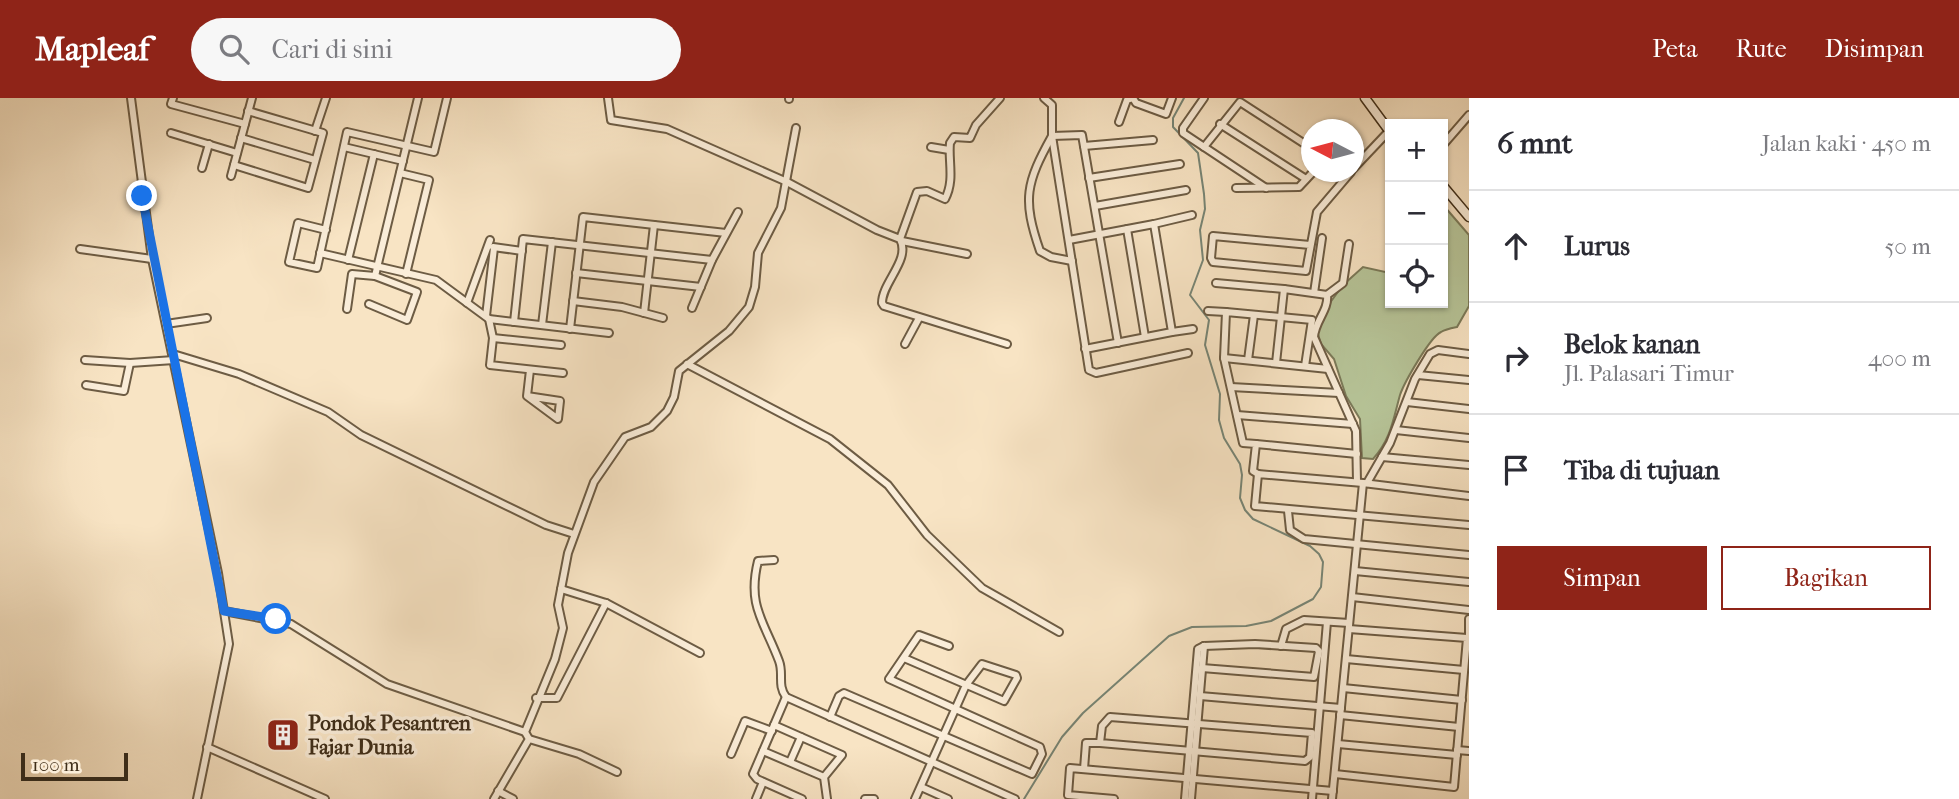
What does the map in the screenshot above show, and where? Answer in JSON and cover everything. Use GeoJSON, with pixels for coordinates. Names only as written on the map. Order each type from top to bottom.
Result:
{"type":"FeatureCollection","features":[{"type":"Feature","properties":{"kind":"street"},"geometry":{"type":"LineString","coordinates":[[131,98],[152,259],[224,611],[229,654],[197,799]]}},
{"type":"Feature","properties":{"kind":"street"},"geometry":{"type":"LineString","coordinates":[[173,98],[171,104],[245,124]]}},
{"type":"Feature","properties":{"kind":"street"},"geometry":{"type":"LineString","coordinates":[[231,176],[252,98]]}},
{"type":"Feature","properties":{"kind":"street"},"geometry":{"type":"LineString","coordinates":[[315,131],[326,98]]}},
{"type":"Feature","properties":{"kind":"street"},"geometry":{"type":"LineString","coordinates":[[375,276],[418,98]]}},
{"type":"Feature","properties":{"kind":"street"},"geometry":{"type":"LineString","coordinates":[[326,230],[298,223],[289,262],[317,268],[326,230],[347,132],[434,152],[447,98]]}},
{"type":"Feature","properties":{"kind":"street"},"geometry":{"type":"LineString","coordinates":[[608,98],[611,120],[667,129],[787,182],[877,230],[901,240],[967,254]]}},
{"type":"Feature","properties":{"kind":"street"},"geometry":{"type":"LineString","coordinates":[[949,150],[954,137],[970,138],[976,125],[1000,98]]}},
{"type":"Feature","properties":{"kind":"street"},"geometry":{"type":"LineString","coordinates":[[1044,98],[1052,105],[1052,136],[1089,370],[1096,373],[1188,353]]}},
{"type":"Feature","properties":{"kind":"street"},"geometry":{"type":"LineString","coordinates":[[1119,122],[1127,100],[1133,98],[1136,103],[1166,114],[1172,98]]}},
{"type":"Feature","properties":{"kind":"street"},"geometry":{"type":"LineString","coordinates":[[1204,98],[1183,130],[1266,188]]}},
{"type":"Feature","properties":{"kind":"street"},"geometry":{"type":"LineString","coordinates":[[1365,98],[1385,125]]}},
{"type":"Feature","properties":{"kind":"street"},"geometry":{"type":"LineString","coordinates":[[1204,147],[1240,102],[1301,142]]}},
{"type":"Feature","properties":{"kind":"street"},"geometry":{"type":"LineString","coordinates":[[234,165],[308,188],[323,133],[248,111]]}},
{"type":"Feature","properties":{"kind":"street"},"geometry":{"type":"LineString","coordinates":[[1448,139],[1469,115]]}},
{"type":"Feature","properties":{"kind":"street"},"geometry":{"type":"LineString","coordinates":[[1220,124],[1301,176]]}},
{"type":"Feature","properties":{"kind":"street"},"geometry":{"type":"LineString","coordinates":[[525,732],[555,659],[563,628],[558,605],[574,534],[601,468],[628,434],[651,427],[659,421],[674,397],[676,375],[687,363],[729,331],[749,307],[755,287],[756,257],[781,208],[796,128]]}},
{"type":"Feature","properties":{"kind":"street"},"geometry":{"type":"LineString","coordinates":[[171,133],[237,153]]}},
{"type":"Feature","properties":{"kind":"street"},"geometry":{"type":"LineString","coordinates":[[1052,136],[1081,133],[1118,343]]}},
{"type":"Feature","properties":{"kind":"street"},"geometry":{"type":"LineString","coordinates":[[1052,136],[1030,180],[1028,205],[1040,251],[1051,257],[1072,261]]}},
{"type":"Feature","properties":{"kind":"street"},"geometry":{"type":"LineString","coordinates":[[1364,157],[1385,137]]}},
{"type":"Feature","properties":{"kind":"street"},"geometry":{"type":"LineString","coordinates":[[241,138],[314,160]]}},
{"type":"Feature","properties":{"kind":"street"},"geometry":{"type":"LineString","coordinates":[[1084,146],[1153,140]]}},
{"type":"Feature","properties":{"kind":"street"},"geometry":{"type":"LineString","coordinates":[[202,168],[209,145]]}},
{"type":"Feature","properties":{"kind":"street"},"geometry":{"type":"LineString","coordinates":[[344,147],[403,161]]}},
{"type":"Feature","properties":{"kind":"street"},"geometry":{"type":"LineString","coordinates":[[931,147],[949,150]]}},
{"type":"Feature","properties":{"kind":"street"},"geometry":{"type":"LineString","coordinates":[[949,150],[952,155],[948,194],[945,199],[927,191],[917,191],[901,240],[897,268],[883,290],[882,303],[919,318],[1007,344]]}},
{"type":"Feature","properties":{"kind":"street"},"geometry":{"type":"LineString","coordinates":[[348,260],[374,154]]}},
{"type":"Feature","properties":{"kind":"street"},"geometry":{"type":"LineString","coordinates":[[1089,178],[1180,164]]}},
{"type":"Feature","properties":{"kind":"street"},"geometry":{"type":"LineString","coordinates":[[400,173],[429,180],[407,274]]}},
{"type":"Feature","properties":{"kind":"street"},"geometry":{"type":"LineString","coordinates":[[1236,188],[1299,187],[1303,182]]}},
{"type":"Feature","properties":{"kind":"street"},"geometry":{"type":"LineString","coordinates":[[1310,245],[1214,235],[1211,238],[1211,258],[1213,262],[1304,272],[1310,245],[1317,212],[1341,182]]}},
{"type":"Feature","properties":{"kind":"street"},"geometry":{"type":"LineString","coordinates":[[1095,206],[1186,190]]}},
{"type":"Feature","properties":{"kind":"street"},"geometry":{"type":"LineString","coordinates":[[1448,192],[1469,217]]}},
{"type":"Feature","properties":{"kind":"street"},"geometry":{"type":"LineString","coordinates":[[692,308],[712,260],[738,212]]}},
{"type":"Feature","properties":{"kind":"street"},"geometry":{"type":"LineString","coordinates":[[1069,240],[1192,215]]}},
{"type":"Feature","properties":{"kind":"street"},"geometry":{"type":"LineString","coordinates":[[570,329],[583,217],[726,233]]}},
{"type":"Feature","properties":{"kind":"street"},"geometry":{"type":"LineString","coordinates":[[1154,224],[1172,332]]}},
{"type":"Feature","properties":{"kind":"street"},"geometry":{"type":"LineString","coordinates":[[644,313],[654,225]]}},
{"type":"Feature","properties":{"kind":"street"},"geometry":{"type":"LineString","coordinates":[[1127,229],[1145,337]]}},
{"type":"Feature","properties":{"kind":"street"},"geometry":{"type":"LineString","coordinates":[[1314,293],[1322,238]]}},
{"type":"Feature","properties":{"kind":"street"},"geometry":{"type":"LineString","coordinates":[[513,322],[523,239],[712,260]]}},
{"type":"Feature","properties":{"kind":"street"},"geometry":{"type":"LineString","coordinates":[[542,325],[552,242]]}},
{"type":"Feature","properties":{"kind":"street"},"geometry":{"type":"LineString","coordinates":[[1216,283],[1327,295],[1343,282],[1349,244]]}},
{"type":"Feature","properties":{"kind":"street"},"geometry":{"type":"LineString","coordinates":[[467,303],[490,245]]}},
{"type":"Feature","properties":{"kind":"street"},"geometry":{"type":"LineString","coordinates":[[490,245],[522,251]]}},
{"type":"Feature","properties":{"kind":"street"},"geometry":{"type":"LineString","coordinates":[[490,245],[487,318],[493,338],[490,365],[563,373]]}},
{"type":"Feature","properties":{"kind":"street"},"geometry":{"type":"LineString","coordinates":[[80,249],[152,259]]}},
{"type":"Feature","properties":{"kind":"street"},"geometry":{"type":"LineString","coordinates":[[320,253],[436,280],[487,318],[609,334]]}},
{"type":"Feature","properties":{"kind":"street"},"geometry":{"type":"LineString","coordinates":[[576,273],[701,287]]}},
{"type":"Feature","properties":{"kind":"street"},"geometry":{"type":"LineString","coordinates":[[347,309],[352,274],[375,276],[417,292],[407,320],[369,304]]}},
{"type":"Feature","properties":{"kind":"street"},"geometry":{"type":"LineString","coordinates":[[1276,363],[1284,289]]}},
{"type":"Feature","properties":{"kind":"street"},"geometry":{"type":"LineString","coordinates":[[1305,366],[1315,320],[1327,305],[1327,295]]}},
{"type":"Feature","properties":{"kind":"street"},"geometry":{"type":"LineString","coordinates":[[573,301],[622,307],[663,318]]}},
{"type":"Feature","properties":{"kind":"street"},"geometry":{"type":"LineString","coordinates":[[1208,311],[1315,320]]}},
{"type":"Feature","properties":{"kind":"street"},"geometry":{"type":"LineString","coordinates":[[1226,312],[1224,358],[1243,443],[1357,454]]}},
{"type":"Feature","properties":{"kind":"street"},"geometry":{"type":"LineString","coordinates":[[1248,360],[1254,315]]}},
{"type":"Feature","properties":{"kind":"street"},"geometry":{"type":"LineString","coordinates":[[166,324],[207,318]]}},
{"type":"Feature","properties":{"kind":"street"},"geometry":{"type":"LineString","coordinates":[[905,344],[919,318]]}},
{"type":"Feature","properties":{"kind":"street"},"geometry":{"type":"LineString","coordinates":[[1114,799],[1068,794],[1070,768],[1313,789],[1333,795],[1362,483],[1353,424],[1314,341],[1315,320]]}},
{"type":"Feature","properties":{"kind":"street"},"geometry":{"type":"LineString","coordinates":[[1085,349],[1194,329]]}},
{"type":"Feature","properties":{"kind":"street"},"geometry":{"type":"LineString","coordinates":[[493,338],[562,345]]}},
{"type":"Feature","properties":{"kind":"street"},"geometry":{"type":"LineString","coordinates":[[1362,483],[1382,457],[1418,375],[1433,351],[1469,354]]}},
{"type":"Feature","properties":{"kind":"street"},"geometry":{"type":"LineString","coordinates":[[85,360],[130,363],[173,357],[293,395],[328,412],[361,435],[546,525],[574,534]]}},
{"type":"Feature","properties":{"kind":"street"},"geometry":{"type":"LineString","coordinates":[[1224,358],[1328,369]]}},
{"type":"Feature","properties":{"kind":"street"},"geometry":{"type":"LineString","coordinates":[[86,385],[124,391],[130,363]]}},
{"type":"Feature","properties":{"kind":"street"},"geometry":{"type":"LineString","coordinates":[[687,363],[830,439],[888,485],[928,535],[982,587],[1059,632]]}},
{"type":"Feature","properties":{"kind":"street"},"geometry":{"type":"LineString","coordinates":[[527,396],[530,370]]}},
{"type":"Feature","properties":{"kind":"street"},"geometry":{"type":"LineString","coordinates":[[1418,375],[1469,380]]}},
{"type":"Feature","properties":{"kind":"street"},"geometry":{"type":"LineString","coordinates":[[1231,387],[1339,393]]}},
{"type":"Feature","properties":{"kind":"street"},"geometry":{"type":"LineString","coordinates":[[527,396],[560,401],[558,419],[537,404],[527,396]]}},
{"type":"Feature","properties":{"kind":"street"},"geometry":{"type":"LineString","coordinates":[[1406,402],[1469,409]]}},
{"type":"Feature","properties":{"kind":"street"},"geometry":{"type":"LineString","coordinates":[[1237,415],[1353,424]]}},
{"type":"Feature","properties":{"kind":"street"},"geometry":{"type":"LineString","coordinates":[[1396,430],[1469,438]]}},
{"type":"Feature","properties":{"kind":"street"},"geometry":{"type":"LineString","coordinates":[[1255,444],[1253,471],[1258,474],[1469,496]]}},
{"type":"Feature","properties":{"kind":"street"},"geometry":{"type":"LineString","coordinates":[[1382,457],[1469,465]]}},
{"type":"Feature","properties":{"kind":"street"},"geometry":{"type":"LineString","coordinates":[[1258,474],[1255,507],[1469,525]]}},
{"type":"Feature","properties":{"kind":"street"},"geometry":{"type":"LineString","coordinates":[[1288,511],[1288,526],[1301,538],[1469,555]]}},
{"type":"Feature","properties":{"kind":"street"},"geometry":{"type":"LineString","coordinates":[[774,560],[758,561],[754,600],[757,617],[780,663],[779,684],[786,698],[1016,799]]}},
{"type":"Feature","properties":{"kind":"street"},"geometry":{"type":"LineString","coordinates":[[1355,571],[1469,582]]}},
{"type":"Feature","properties":{"kind":"street"},"geometry":{"type":"LineString","coordinates":[[561,589],[606,603],[700,653]]}},
{"type":"Feature","properties":{"kind":"street"},"geometry":{"type":"LineString","coordinates":[[1352,597],[1469,610]]}},
{"type":"Feature","properties":{"kind":"street"},"geometry":{"type":"LineString","coordinates":[[537,698],[557,698],[606,603]]}},
{"type":"Feature","properties":{"kind":"street"},"geometry":{"type":"LineString","coordinates":[[224,611],[291,624],[384,682],[525,732],[529,739],[579,754],[617,772]]}},
{"type":"Feature","properties":{"kind":"street"},"geometry":{"type":"LineString","coordinates":[[1335,774],[1454,787],[1469,619]]}},
{"type":"Feature","properties":{"kind":"street"},"geometry":{"type":"LineString","coordinates":[[1281,646],[1283,632],[1304,620],[1468,638]]}},
{"type":"Feature","properties":{"kind":"street"},"geometry":{"type":"LineString","coordinates":[[1084,769],[1086,743],[1307,761],[1320,706],[1327,622]]}},
{"type":"Feature","properties":{"kind":"street"},"geometry":{"type":"LineString","coordinates":[[830,718],[839,696],[844,694],[1029,774],[1035,770],[1042,754],[1040,747],[890,681],[889,677],[921,634],[949,646]]}},
{"type":"Feature","properties":{"kind":"street"},"geometry":{"type":"LineString","coordinates":[[1195,723],[1204,646]]}},
{"type":"Feature","properties":{"kind":"street"},"geometry":{"type":"LineString","coordinates":[[1191,799],[1198,649],[1204,646],[1281,646],[1318,650],[1317,675],[1202,668]]}},
{"type":"Feature","properties":{"kind":"street"},"geometry":{"type":"LineString","coordinates":[[904,658],[966,685],[1005,701],[1017,678],[984,663],[966,685],[915,799]]}},
{"type":"Feature","properties":{"kind":"street"},"geometry":{"type":"LineString","coordinates":[[1346,659],[1466,666]]}},
{"type":"Feature","properties":{"kind":"street"},"geometry":{"type":"LineString","coordinates":[[1343,688],[1464,695]]}},
{"type":"Feature","properties":{"kind":"street"},"geometry":{"type":"LineString","coordinates":[[1200,696],[1320,706],[1341,711],[1459,724],[1469,722]]}},
{"type":"Feature","properties":{"kind":"street"},"geometry":{"type":"LineString","coordinates":[[786,698],[754,774],[763,782],[802,799]]}},
{"type":"Feature","properties":{"kind":"street"},"geometry":{"type":"LineString","coordinates":[[1100,743],[1102,726],[1110,716],[1315,733]]}},
{"type":"Feature","properties":{"kind":"street"},"geometry":{"type":"LineString","coordinates":[[731,754],[746,721],[800,737],[842,755],[824,777],[827,799]]}},
{"type":"Feature","properties":{"kind":"street"},"geometry":{"type":"LineString","coordinates":[[1312,799],[1315,733]]}},
{"type":"Feature","properties":{"kind":"street"},"geometry":{"type":"LineString","coordinates":[[790,762],[800,737]]}},
{"type":"Feature","properties":{"kind":"street"},"geometry":{"type":"LineString","coordinates":[[494,799],[529,739]]}},
{"type":"Feature","properties":{"kind":"street"},"geometry":{"type":"LineString","coordinates":[[1338,744],[1457,753],[1469,751]]}},
{"type":"Feature","properties":{"kind":"street"},"geometry":{"type":"LineString","coordinates":[[207,747],[325,799]]}},
{"type":"Feature","properties":{"kind":"street"},"geometry":{"type":"LineString","coordinates":[[763,751],[824,777]]}},
{"type":"Feature","properties":{"kind":"street"},"geometry":{"type":"LineString","coordinates":[[1185,799],[1190,778]]}},
{"type":"Feature","properties":{"kind":"street"},"geometry":{"type":"LineString","coordinates":[[756,799],[763,782]]}},
{"type":"Feature","properties":{"kind":"street"},"geometry":{"type":"LineString","coordinates":[[920,787],[948,799]]}},
{"type":"Feature","properties":{"kind":"street"},"geometry":{"type":"LineString","coordinates":[[498,791],[513,799]]}},
{"type":"Feature","properties":{"kind":"street"},"geometry":{"type":"LineString","coordinates":[[865,799],[874,799]]}},
{"type":"Feature","properties":{"kind":"green space"},"geometry":{"type":"Polygon","coordinates":[[[1448,211],[1469,235],[1469,306],[1457,327],[1441,332],[1424,351],[1402,389],[1391,429],[1373,459],[1362,458],[1360,419],[1346,396],[1334,359],[1321,344],[1317,331],[1324,311],[1343,285],[1363,267],[1385,272],[1385,308],[1448,308],[1448,211]]]}},
{"type":"Feature","properties":{"kind":"waterway"},"geometry":{"type":"LineString","coordinates":[[1024,799],[1062,737],[1083,713],[1169,636],[1192,627],[1246,626],[1271,621],[1313,599],[1321,587],[1323,562],[1319,554],[1310,546],[1253,519],[1240,498],[1240,464],[1224,438],[1219,420],[1220,394],[1205,345],[1209,320],[1190,295],[1203,260],[1200,230],[1205,209],[1198,153],[1173,127],[1173,118],[1184,98]]}},
{"type":"Feature","properties":{"kind":"place","name":"Pondok Pesantren Fajar Dunia"},"geometry":{"type":"Point","coordinates":[283,735]}},
{"type":"Feature","properties":{"kind":"route"},"geometry":{"type":"LineString","coordinates":[[142,196],[152,259],[224,611],[276,619]]}}]}
